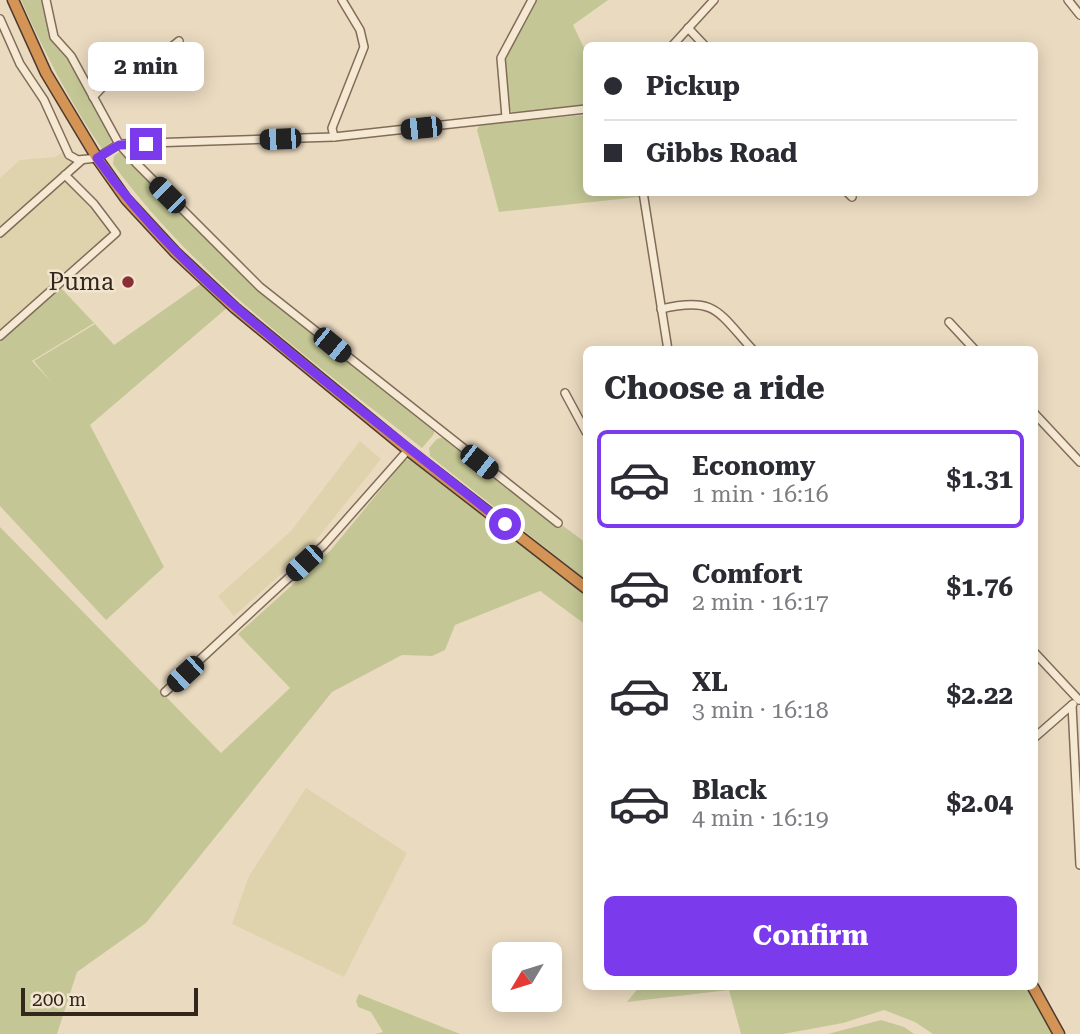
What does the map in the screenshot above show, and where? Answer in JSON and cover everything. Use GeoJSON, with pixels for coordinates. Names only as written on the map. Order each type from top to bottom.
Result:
{"type":"FeatureCollection","features":[{"type":"Feature","properties":{"kind":"highway"},"geometry":{"type":"LineString","coordinates":[[13,0],[46,73],[97,158],[126,199],[194,271],[408,450],[583,586]]}},
{"type":"Feature","properties":{"kind":"highway"},"geometry":{"type":"LineString","coordinates":[[1035,990],[1059,1034]]}},
{"type":"Feature","properties":{"kind":"street"},"geometry":{"type":"LineString","coordinates":[[46,0],[50,29],[71,56],[119,145],[260,287],[558,523]]}},
{"type":"Feature","properties":{"kind":"street"},"geometry":{"type":"LineString","coordinates":[[334,137],[332,128],[364,47],[360,30],[342,0]]}},
{"type":"Feature","properties":{"kind":"street"},"geometry":{"type":"LineString","coordinates":[[506,117],[501,58],[532,0]]}},
{"type":"Feature","properties":{"kind":"street"},"geometry":{"type":"LineString","coordinates":[[675,42],[714,0]]}},
{"type":"Feature","properties":{"kind":"street"},"geometry":{"type":"LineString","coordinates":[[1068,0],[1080,15]]}},
{"type":"Feature","properties":{"kind":"street"},"geometry":{"type":"LineString","coordinates":[[0,19],[20,64],[44,100],[66,151],[74,159],[97,158],[119,145],[334,137],[583,109]]}},
{"type":"Feature","properties":{"kind":"street"},"geometry":{"type":"LineString","coordinates":[[688,27],[701,42]]}},
{"type":"Feature","properties":{"kind":"street"},"geometry":{"type":"LineString","coordinates":[[93,97],[110,79],[159,57],[179,41]]}},
{"type":"Feature","properties":{"kind":"street"},"geometry":{"type":"LineString","coordinates":[[0,233],[83,160]]}},
{"type":"Feature","properties":{"kind":"street"},"geometry":{"type":"LineString","coordinates":[[0,336],[116,233],[94,204],[65,175]]}},
{"type":"Feature","properties":{"kind":"street"},"geometry":{"type":"LineString","coordinates":[[644,196],[667,346]]}},
{"type":"Feature","properties":{"kind":"street"},"geometry":{"type":"LineString","coordinates":[[661,309],[686,303],[703,303],[716,311],[749,346]]}},
{"type":"Feature","properties":{"kind":"street"},"geometry":{"type":"LineString","coordinates":[[949,322],[971,346]]}},
{"type":"Feature","properties":{"kind":"street"},"geometry":{"type":"LineString","coordinates":[[565,393],[583,426]]}},
{"type":"Feature","properties":{"kind":"street"},"geometry":{"type":"LineString","coordinates":[[1038,417],[1080,462]]}},
{"type":"Feature","properties":{"kind":"street"},"geometry":{"type":"LineString","coordinates":[[165,692],[324,545],[408,450]]}},
{"type":"Feature","properties":{"kind":"street"},"geometry":{"type":"LineString","coordinates":[[1038,657],[1077,701],[1080,865]]}},
{"type":"Feature","properties":{"kind":"street"},"geometry":{"type":"LineString","coordinates":[[1038,735],[1077,701]]}},
{"type":"Feature","properties":{"kind":"shaded area"},"geometry":{"type":"Polygon","coordinates":[[[63,152],[74,165],[0,229],[0,178],[20,160],[55,157],[63,152]]]}},
{"type":"Feature","properties":{"kind":"shaded area"},"geometry":{"type":"Polygon","coordinates":[[[64,179],[112,233],[0,332],[0,236],[64,179]]]}},
{"type":"Feature","properties":{"kind":"shaded area"},"geometry":{"type":"Polygon","coordinates":[[[360,441],[381,459],[308,550],[234,616],[218,596],[291,531],[360,441]]]}},
{"type":"Feature","properties":{"kind":"shaded area"},"geometry":{"type":"Polygon","coordinates":[[[306,788],[407,853],[344,977],[232,924],[249,876],[306,788]]]}},
{"type":"Feature","properties":{"kind":"green space"},"geometry":{"type":"Polygon","coordinates":[[[21,0],[44,0],[48,29],[69,58],[114,140],[102,149],[58,76],[21,0]]]}},
{"type":"Feature","properties":{"kind":"green space"},"geometry":{"type":"Polygon","coordinates":[[[537,0],[608,0],[573,25],[583,46],[583,106],[513,113],[509,109],[503,60],[537,0]]]}},
{"type":"Feature","properties":{"kind":"green space"},"geometry":{"type":"Polygon","coordinates":[[[583,115],[583,196],[639,197],[499,212],[477,130],[480,124],[583,115]]]}},
{"type":"Feature","properties":{"kind":"green space"},"geometry":{"type":"Polygon","coordinates":[[[121,151],[259,288],[434,429],[434,434],[422,448],[298,350],[181,244],[113,164],[114,156],[121,151]]]}},
{"type":"Feature","properties":{"kind":"green space"},"geometry":{"type":"Polygon","coordinates":[[[202,283],[228,307],[90,425],[164,567],[106,620],[0,506],[0,340],[60,287],[94,323],[32,361],[51,382],[34,361],[95,324],[114,345],[202,283]]]}},
{"type":"Feature","properties":{"kind":"green space"},"geometry":{"type":"Polygon","coordinates":[[[444,437],[583,541],[583,578],[430,456],[429,448],[437,439],[444,437]]]}},
{"type":"Feature","properties":{"kind":"green space"},"geometry":{"type":"Polygon","coordinates":[[[412,459],[583,594],[583,623],[540,591],[455,625],[445,650],[432,656],[402,655],[332,692],[146,923],[77,972],[57,1034],[0,1034],[0,527],[221,753],[290,688],[238,634],[330,551],[405,460],[412,459]]]}},
{"type":"Feature","properties":{"kind":"green space"},"geometry":{"type":"Polygon","coordinates":[[[637,990],[729,990],[627,1002],[637,990]]]}},
{"type":"Feature","properties":{"kind":"green space"},"geometry":{"type":"Polygon","coordinates":[[[729,990],[1030,990],[1054,1034],[933,1034],[915,1022],[884,1010],[843,1023],[783,1034],[741,1034],[729,990]]]}},
{"type":"Feature","properties":{"kind":"green space"},"geometry":{"type":"Polygon","coordinates":[[[359,994],[460,1034],[375,1034],[383,1032],[371,1012],[358,1007],[356,1001],[359,994]]]}},
{"type":"Feature","properties":{"kind":"green space"},"geometry":{"type":"Polygon","coordinates":[[[881,1020],[904,1027],[914,1034],[828,1034],[881,1020]]]}},
{"type":"Feature","properties":{"kind":"place","name":"Puma"},"geometry":{"type":"Point","coordinates":[128,282]}},
{"type":"Feature","properties":{"kind":"route"},"geometry":{"type":"LineString","coordinates":[[146,144],[119,145],[97,158],[126,199],[166,243],[235,308],[408,450],[505,524]]}}]}
